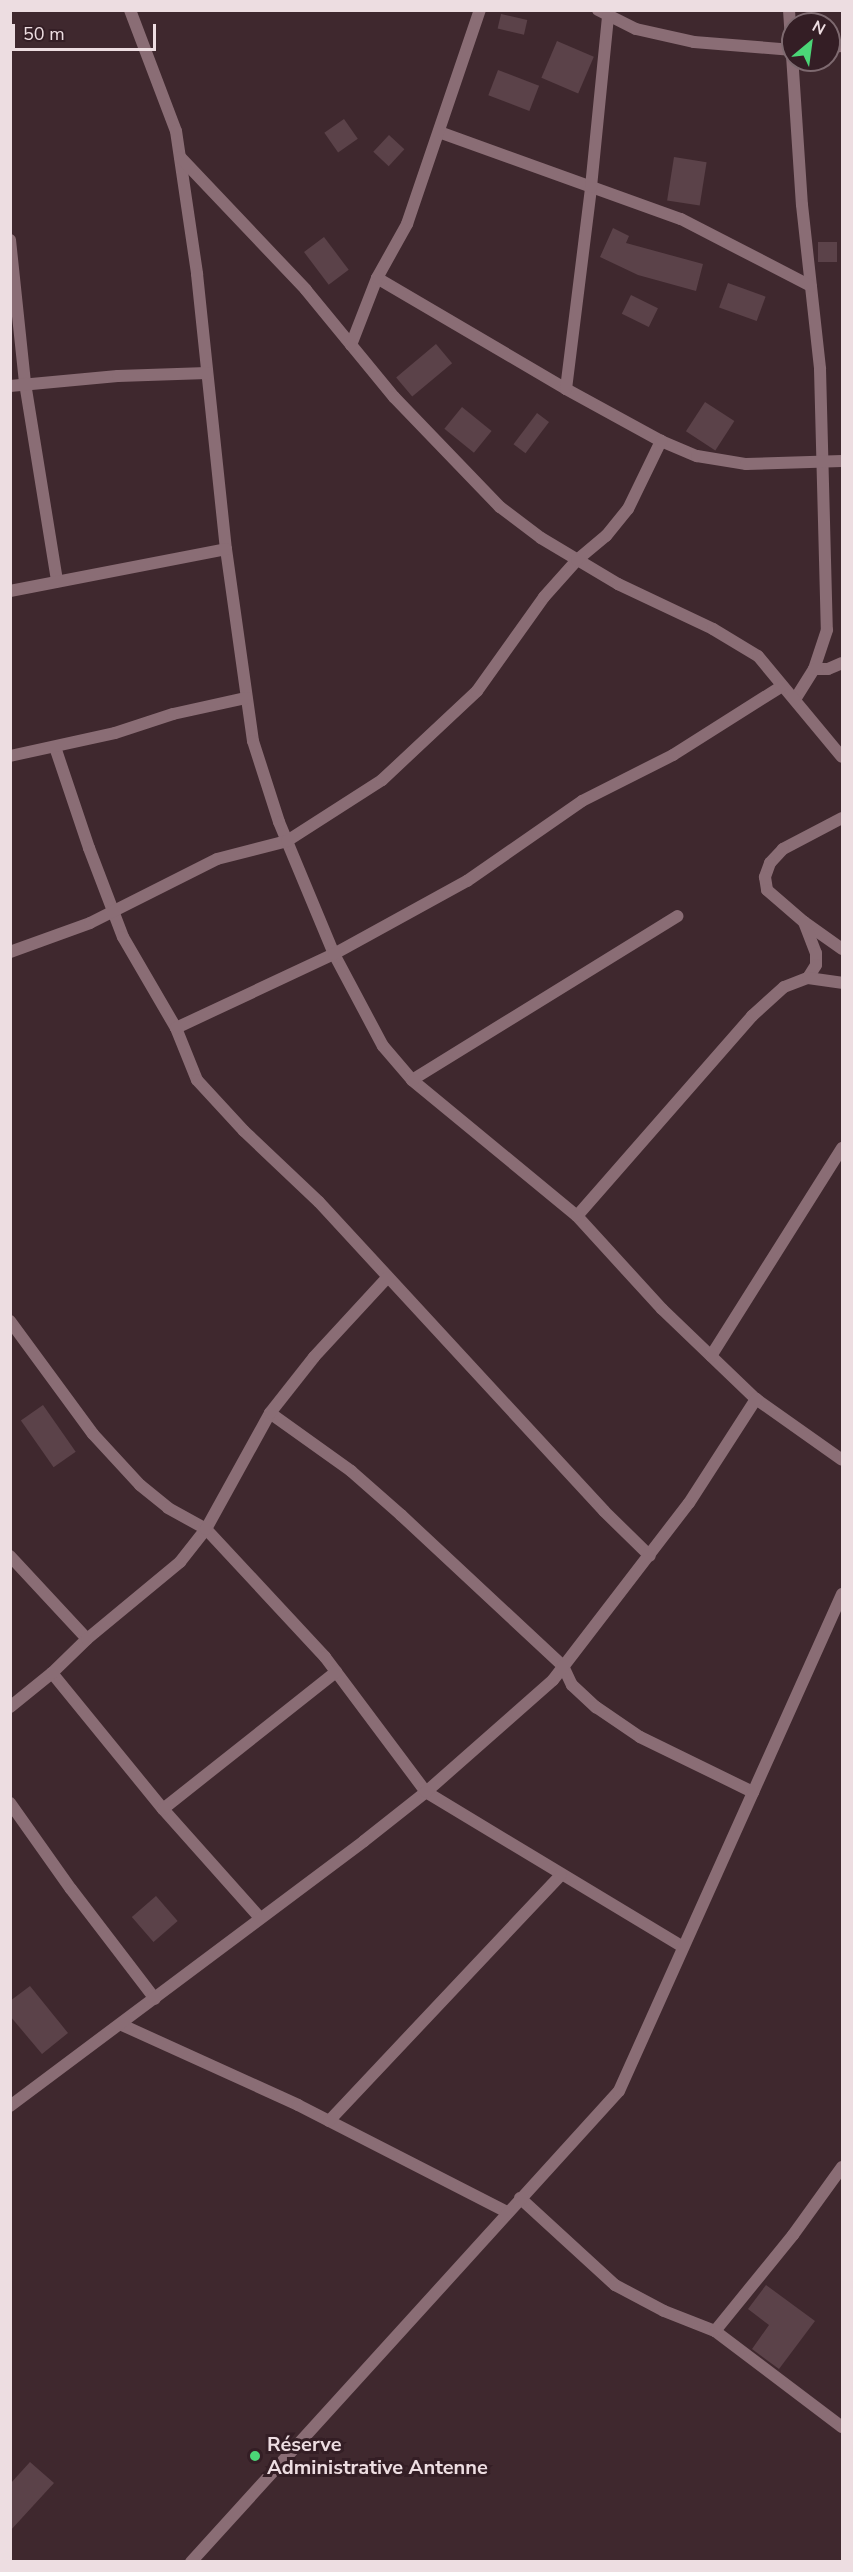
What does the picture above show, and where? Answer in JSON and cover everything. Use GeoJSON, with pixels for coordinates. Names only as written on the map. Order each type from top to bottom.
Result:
{"type":"FeatureCollection","features":[{"type":"Feature","properties":{"kind":"street"},"geometry":{"type":"LineString","coordinates":[[130,10],[176,131],[197,274],[226,549],[253,741],[287,841],[334,954],[383,1046],[412,1080],[577,1216],[662,1309],[756,1399],[843,1460]]}},
{"type":"Feature","properties":{"kind":"street"},"geometry":{"type":"LineString","coordinates":[[351,345],[376,278],[407,224],[480,10]]}},
{"type":"Feature","properties":{"kind":"street"},"geometry":{"type":"LineString","coordinates":[[566,389],[591,187],[603,13],[636,29],[694,42],[781,49]]}},
{"type":"Feature","properties":{"kind":"street"},"geometry":{"type":"LineString","coordinates":[[794,72],[820,369],[820,461],[825,512],[826,630],[814,669],[795,700]]}},
{"type":"Feature","properties":{"kind":"street"},"geometry":{"type":"LineString","coordinates":[[439,132],[681,219],[811,286]]}},
{"type":"Feature","properties":{"kind":"street"},"geometry":{"type":"LineString","coordinates":[[180,157],[306,290],[394,397],[500,507],[541,538],[618,584],[713,629],[758,656],[843,758]]}},
{"type":"Feature","properties":{"kind":"street"},"geometry":{"type":"LineString","coordinates":[[10,240],[25,383],[57,581]]}},
{"type":"Feature","properties":{"kind":"street"},"geometry":{"type":"LineString","coordinates":[[376,278],[566,389],[661,441],[697,456],[746,464],[843,461]]}},
{"type":"Feature","properties":{"kind":"street"},"geometry":{"type":"LineString","coordinates":[[10,386],[118,376],[207,373]]}},
{"type":"Feature","properties":{"kind":"street"},"geometry":{"type":"LineString","coordinates":[[10,952],[90,923],[218,859],[287,841],[382,780],[477,691],[544,597],[577,560],[606,536],[628,509],[661,441]]}},
{"type":"Feature","properties":{"kind":"street"},"geometry":{"type":"LineString","coordinates":[[10,591],[226,549]]}},
{"type":"Feature","properties":{"kind":"street"},"geometry":{"type":"LineString","coordinates":[[814,669],[828,669],[843,663]]}},
{"type":"Feature","properties":{"kind":"street"},"geometry":{"type":"LineString","coordinates":[[176,1028],[334,954],[467,881],[582,801],[673,755],[782,686]]}},
{"type":"Feature","properties":{"kind":"street"},"geometry":{"type":"LineString","coordinates":[[10,756],[115,733],[173,714],[246,698]]}},
{"type":"Feature","properties":{"kind":"street"},"geometry":{"type":"LineString","coordinates":[[55,747],[123,936],[176,1028],[197,1080],[244,1131],[320,1202],[387,1278],[604,1511],[650,1556]]}},
{"type":"Feature","properties":{"kind":"street"},"geometry":{"type":"LineString","coordinates":[[843,818],[783,849],[770,863],[765,877],[767,890],[804,922],[843,949]]}},
{"type":"Feature","properties":{"kind":"street"},"geometry":{"type":"LineString","coordinates":[[412,1080],[678,916]]}},
{"type":"Feature","properties":{"kind":"street"},"geometry":{"type":"LineString","coordinates":[[804,922],[816,952],[816,965],[808,978]]}},
{"type":"Feature","properties":{"kind":"street"},"geometry":{"type":"LineString","coordinates":[[577,1216],[752,1016],[784,987],[808,978],[843,983]]}},
{"type":"Feature","properties":{"kind":"street"},"geometry":{"type":"LineString","coordinates":[[711,1356],[843,1148]]}},
{"type":"Feature","properties":{"kind":"street"},"geometry":{"type":"LineString","coordinates":[[10,1707],[180,1562],[206,1530],[270,1413],[314,1357],[387,1278]]}},
{"type":"Feature","properties":{"kind":"street"},"geometry":{"type":"LineString","coordinates":[[10,1321],[93,1434],[140,1485],[168,1508],[206,1530],[336,1672],[426,1792],[683,1947]]}},
{"type":"Feature","properties":{"kind":"street"},"geometry":{"type":"LineString","coordinates":[[12,2102],[122,2025],[426,1792],[536,1696],[563,1666],[650,1556],[689,1503],[756,1399]]}},
{"type":"Feature","properties":{"kind":"street"},"geometry":{"type":"LineString","coordinates":[[270,1413],[351,1471],[563,1666],[572,1685],[596,1707],[640,1737],[753,1792]]}},
{"type":"Feature","properties":{"kind":"street"},"geometry":{"type":"LineString","coordinates":[[10,1556],[87,1639]]}},
{"type":"Feature","properties":{"kind":"street"},"geometry":{"type":"LineString","coordinates":[[197,2560],[507,2212],[619,2091],[843,1594]]}},
{"type":"Feature","properties":{"kind":"street"},"geometry":{"type":"LineString","coordinates":[[163,1809],[336,1672]]}},
{"type":"Feature","properties":{"kind":"street"},"geometry":{"type":"LineString","coordinates":[[52,1673],[163,1809],[260,1918]]}},
{"type":"Feature","properties":{"kind":"street"},"geometry":{"type":"LineString","coordinates":[[10,1803],[71,1889],[155,1999]]}},
{"type":"Feature","properties":{"kind":"street"},"geometry":{"type":"LineString","coordinates":[[329,2121],[561,1875]]}},
{"type":"Feature","properties":{"kind":"street"},"geometry":{"type":"LineString","coordinates":[[122,2025],[329,2121],[507,2212]]}},
{"type":"Feature","properties":{"kind":"street"},"geometry":{"type":"LineString","coordinates":[[715,2331],[793,2235],[843,2167]]}},
{"type":"Feature","properties":{"kind":"street"},"geometry":{"type":"LineString","coordinates":[[520,2198],[615,2285],[664,2311],[715,2331],[843,2427]]}},
{"type":"Feature","properties":{"kind":"building"},"geometry":{"type":"Polygon","coordinates":[[[501,14],[527,20],[524,35],[498,29],[501,14]]]}},
{"type":"Feature","properties":{"kind":"building"},"geometry":{"type":"Polygon","coordinates":[[[557,41],[594,57],[578,93],[541,78],[557,41]]]}},
{"type":"Feature","properties":{"kind":"building"},"geometry":{"type":"Polygon","coordinates":[[[498,70],[539,86],[529,111],[488,95],[498,70]]]}},
{"type":"Feature","properties":{"kind":"building"},"geometry":{"type":"Polygon","coordinates":[[[344,119],[358,139],[338,152],[324,133],[344,119]]]}},
{"type":"Feature","properties":{"kind":"building"},"geometry":{"type":"Polygon","coordinates":[[[389,135],[404,149],[389,166],[373,152],[389,135]]]}},
{"type":"Feature","properties":{"kind":"building"},"geometry":{"type":"Polygon","coordinates":[[[674,157],[707,162],[700,206],[667,200],[674,157]]]}},
{"type":"Feature","properties":{"kind":"building"},"geometry":{"type":"Polygon","coordinates":[[[613,228],[629,236],[626,243],[703,264],[696,291],[638,275],[600,257],[613,228]]]}},
{"type":"Feature","properties":{"kind":"building"},"geometry":{"type":"Polygon","coordinates":[[[324,237],[349,270],[329,285],[304,252],[324,237]]]}},
{"type":"Feature","properties":{"kind":"building"},"geometry":{"type":"Polygon","coordinates":[[[818,242],[837,242],[837,262],[818,262],[818,242]]]}},
{"type":"Feature","properties":{"kind":"building"},"geometry":{"type":"Polygon","coordinates":[[[728,283],[766,297],[757,321],[719,307],[728,283]]]}},
{"type":"Feature","properties":{"kind":"building"},"geometry":{"type":"Polygon","coordinates":[[[631,295],[658,308],[649,327],[622,314],[631,295]]]}},
{"type":"Feature","properties":{"kind":"building"},"geometry":{"type":"Polygon","coordinates":[[[436,344],[452,363],[412,397],[396,377],[436,344]]]}},
{"type":"Feature","properties":{"kind":"building"},"geometry":{"type":"Polygon","coordinates":[[[705,402],[734,421],[715,450],[686,431],[705,402]]]}},
{"type":"Feature","properties":{"kind":"building"},"geometry":{"type":"Polygon","coordinates":[[[462,407],[492,431],[474,453],[444,429],[462,407]]]}},
{"type":"Feature","properties":{"kind":"building"},"geometry":{"type":"Polygon","coordinates":[[[537,413],[549,422],[526,453],[514,444],[537,413]]]}},
{"type":"Feature","properties":{"kind":"building"},"geometry":{"type":"Polygon","coordinates":[[[43,1405],[76,1452],[54,1467],[21,1420],[43,1405]]]}},
{"type":"Feature","properties":{"kind":"building"},"geometry":{"type":"Polygon","coordinates":[[[156,1896],[178,1921],[153,1942],[132,1917],[156,1896]]]}},
{"type":"Feature","properties":{"kind":"building"},"geometry":{"type":"Polygon","coordinates":[[[30,1986],[68,2033],[42,2054],[10,2016],[10,2001],[30,1986]]]}},
{"type":"Feature","properties":{"kind":"building"},"geometry":{"type":"Polygon","coordinates":[[[766,2285],[815,2321],[779,2369],[752,2349],[769,2325],[748,2309],[766,2285]]]}},
{"type":"Feature","properties":{"kind":"building"},"geometry":{"type":"Polygon","coordinates":[[[30,2462],[54,2483],[10,2531],[10,2484],[30,2462]]]}},
{"type":"Feature","properties":{"kind":"place","name":"Réserve Administrative Antenne"},"geometry":{"type":"Point","coordinates":[255,2456]}}]}
